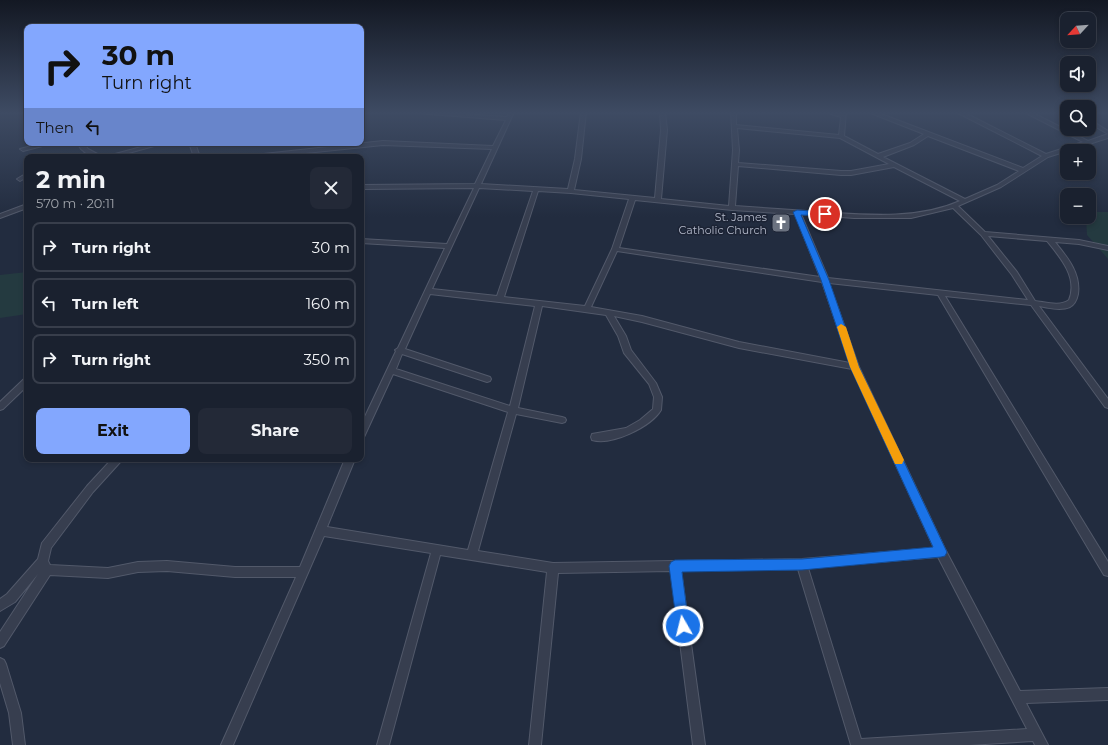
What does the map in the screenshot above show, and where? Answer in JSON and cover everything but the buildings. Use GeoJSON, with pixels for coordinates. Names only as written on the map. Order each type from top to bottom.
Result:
{"type":"FeatureCollection","features":[{"type":"Feature","properties":{"kind":"street"},"geometry":{"type":"LineString","coordinates":[[23,149],[33,147]]}},
{"type":"Feature","properties":{"kind":"street"},"geometry":{"type":"LineString","coordinates":[[82,147],[95,154]]}},
{"type":"Feature","properties":{"kind":"street"},"geometry":{"type":"LineString","coordinates":[[114,154],[131,147]]}},
{"type":"Feature","properties":{"kind":"street"},"geometry":{"type":"LineString","coordinates":[[277,154],[350,147]]}},
{"type":"Feature","properties":{"kind":"street"},"geometry":{"type":"LineString","coordinates":[[364,427],[495,148],[460,147]]}},
{"type":"Feature","properties":{"kind":"street"},"geometry":{"type":"LineString","coordinates":[[571,191],[580,147]]}},
{"type":"Feature","properties":{"kind":"street"},"geometry":{"type":"LineString","coordinates":[[658,200],[663,147]]}},
{"type":"Feature","properties":{"kind":"street"},"geometry":{"type":"LineString","coordinates":[[732,208],[736,147]]}},
{"type":"Feature","properties":{"kind":"street"},"geometry":{"type":"LineString","coordinates":[[861,147],[964,201]]}},
{"type":"Feature","properties":{"kind":"street"},"geometry":{"type":"LineString","coordinates":[[879,156],[904,147]]}},
{"type":"Feature","properties":{"kind":"street"},"geometry":{"type":"LineString","coordinates":[[961,147],[1024,171]]}},
{"type":"Feature","properties":{"kind":"street"},"geometry":{"type":"LineString","coordinates":[[1028,147],[1046,156]]}},
{"type":"Feature","properties":{"kind":"street"},"geometry":{"type":"LineString","coordinates":[[364,187],[478,186],[571,191],[732,208],[886,218],[911,216],[954,206],[999,186],[1046,156],[1073,147]]}},
{"type":"Feature","properties":{"kind":"street"},"geometry":{"type":"LineString","coordinates":[[86,154],[92,152]]}},
{"type":"Feature","properties":{"kind":"street"},"geometry":{"type":"LineString","coordinates":[[735,164],[841,173],[851,173],[896,165]]}},
{"type":"Feature","properties":{"kind":"street"},"geometry":{"type":"LineString","coordinates":[[20,179],[24,177]]}},
{"type":"Feature","properties":{"kind":"street"},"geometry":{"type":"LineString","coordinates":[[500,299],[536,189]]}},
{"type":"Feature","properties":{"kind":"street"},"geometry":{"type":"LineString","coordinates":[[587,309],[615,248],[633,197]]}},
{"type":"Feature","properties":{"kind":"street"},"geometry":{"type":"LineString","coordinates":[[954,206],[983,234],[1015,274],[1033,303],[1108,405]]}},
{"type":"Feature","properties":{"kind":"street"},"geometry":{"type":"LineString","coordinates":[[0,216],[24,207]]}},
{"type":"Feature","properties":{"kind":"street"},"geometry":{"type":"LineString","coordinates":[[797,212],[825,280],[855,367],[941,552],[1018,697],[1039,740],[862,745]]}},
{"type":"Feature","properties":{"kind":"street"},"geometry":{"type":"LineString","coordinates":[[983,234],[1079,242],[1108,248]]}},
{"type":"Feature","properties":{"kind":"street"},"geometry":{"type":"LineString","coordinates":[[615,248],[825,280],[1055,306],[1068,304],[1072,301],[1074,292],[1074,276],[1066,261],[1049,239]]}},
{"type":"Feature","properties":{"kind":"street"},"geometry":{"type":"LineString","coordinates":[[364,241],[450,246]]}},
{"type":"Feature","properties":{"kind":"street"},"geometry":{"type":"LineString","coordinates":[[427,291],[608,312],[739,345],[855,367]]}},
{"type":"Feature","properties":{"kind":"street"},"geometry":{"type":"LineString","coordinates":[[940,293],[1108,571]]}},
{"type":"Feature","properties":{"kind":"street"},"geometry":{"type":"LineString","coordinates":[[472,555],[513,410],[539,304]]}},
{"type":"Feature","properties":{"kind":"street"},"geometry":{"type":"LineString","coordinates":[[594,437],[615,436],[636,429],[657,410],[658,397],[652,383],[627,351],[622,336],[608,312]]}},
{"type":"Feature","properties":{"kind":"street"},"geometry":{"type":"LineString","coordinates":[[399,350],[487,379]]}},
{"type":"Feature","properties":{"kind":"street"},"geometry":{"type":"LineString","coordinates":[[390,370],[513,410],[562,420]]}},
{"type":"Feature","properties":{"kind":"street"},"geometry":{"type":"LineString","coordinates":[[0,407],[24,383]]}},
{"type":"Feature","properties":{"kind":"street"},"geometry":{"type":"LineString","coordinates":[[0,642],[45,566],[46,546],[90,489],[115,462]]}},
{"type":"Feature","properties":{"kind":"street"},"geometry":{"type":"LineString","coordinates":[[227,745],[321,531],[349,462]]}},
{"type":"Feature","properties":{"kind":"street"},"geometry":{"type":"LineString","coordinates":[[321,531],[553,568],[802,564],[941,552]]}},
{"type":"Feature","properties":{"kind":"street"},"geometry":{"type":"LineString","coordinates":[[383,745],[437,549]]}},
{"type":"Feature","properties":{"kind":"street"},"geometry":{"type":"LineString","coordinates":[[802,564],[858,745]]}},
{"type":"Feature","properties":{"kind":"street"},"geometry":{"type":"LineString","coordinates":[[0,606],[11,598],[45,566],[108,573],[138,567],[167,566],[235,572],[303,572]]}},
{"type":"Feature","properties":{"kind":"street"},"geometry":{"type":"LineString","coordinates":[[675,566],[699,745]]}},
{"type":"Feature","properties":{"kind":"street"},"geometry":{"type":"LineString","coordinates":[[535,745],[553,568]]}},
{"type":"Feature","properties":{"kind":"street"},"geometry":{"type":"LineString","coordinates":[[0,664],[15,713],[19,745]]}},
{"type":"Feature","properties":{"kind":"street"},"geometry":{"type":"LineString","coordinates":[[1018,697],[1108,694]]}},
{"type":"Feature","properties":{"kind":"green space"},"geometry":{"type":"Polygon","coordinates":[[[1096,212],[1108,212],[1108,259],[1087,235],[1086,224],[1096,224],[1096,212]]]}},
{"type":"Feature","properties":{"kind":"green space"},"geometry":{"type":"Polygon","coordinates":[[[24,272],[24,314],[0,318],[0,275],[24,272]]]}},
{"type":"Feature","properties":{"kind":"slow traffic"},"geometry":{"type":"LineString","coordinates":[[841,327],[855,367],[898,460]]}},
{"type":"Feature","properties":{"kind":"place","name":"St. James Catholic Church"},"geometry":{"type":"Point","coordinates":[781,223]}},
{"type":"Feature","properties":{"kind":"route"},"geometry":{"type":"LineString","coordinates":[[683,626],[675,566],[802,564],[941,552],[855,367],[825,280],[797,212],[825,214]]}}]}
